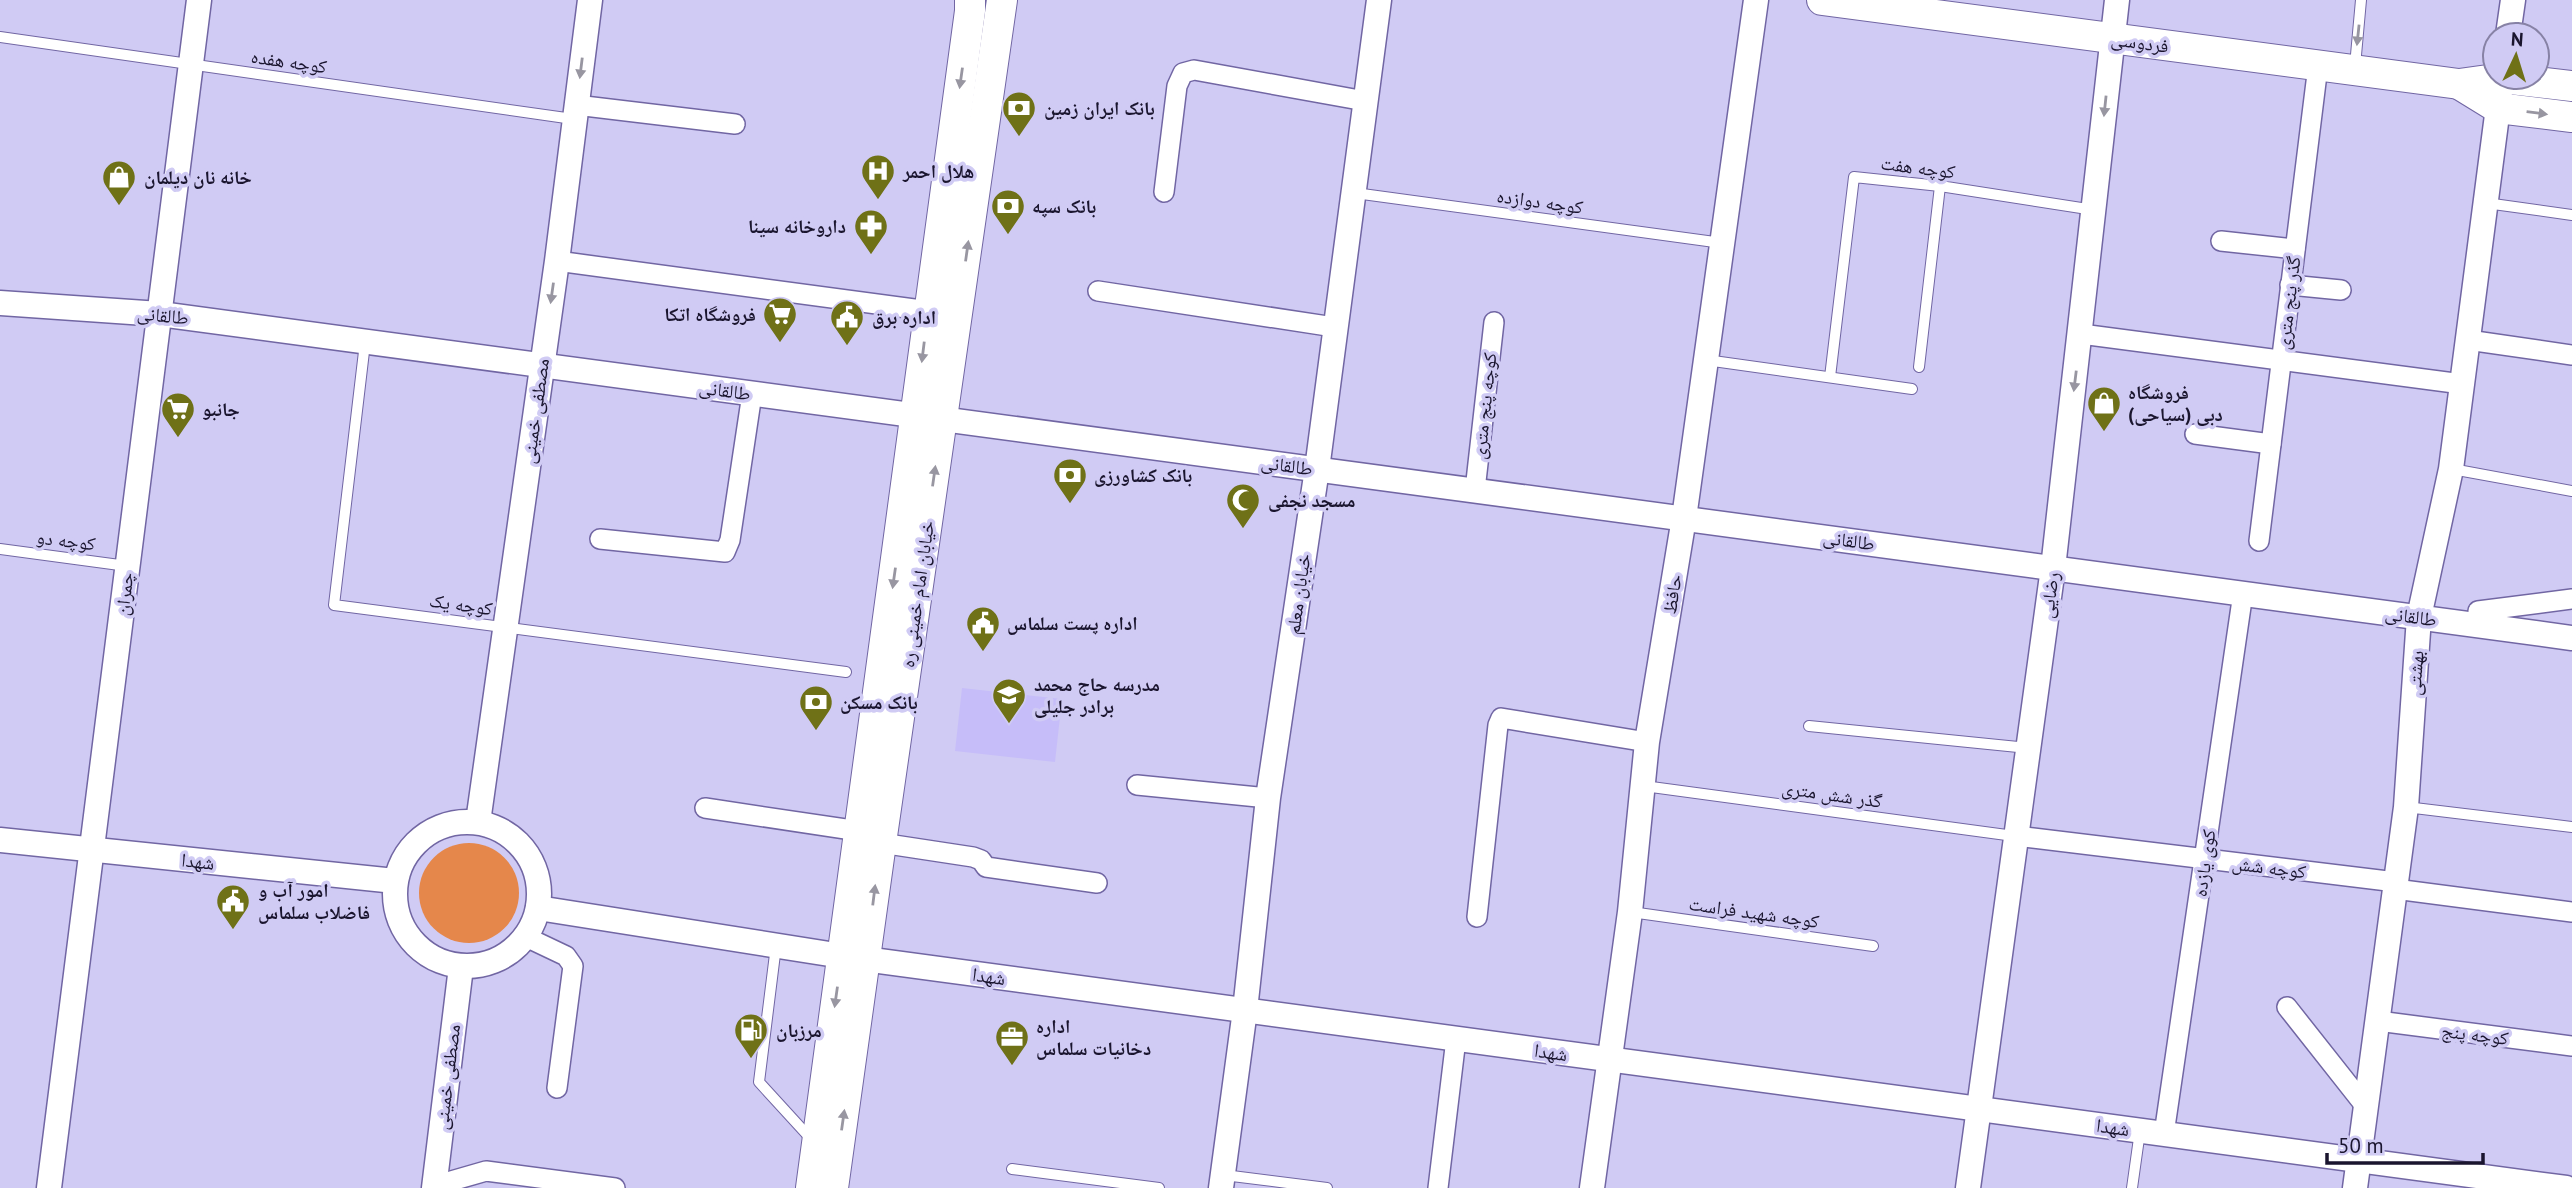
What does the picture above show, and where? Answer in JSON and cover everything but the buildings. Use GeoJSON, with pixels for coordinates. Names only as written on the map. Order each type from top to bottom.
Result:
{"type":"FeatureCollection","features":[{"type":"Feature","properties":{"kind":"main road","name":"خیابان امام خمینی ره"},"geometry":{"type":"LineString","coordinates":[[929,417],[929,311],[970,0]]}},
{"type":"Feature","properties":{"kind":"main road","name":"خیابان امام خمینی ره"},"geometry":{"type":"LineString","coordinates":[[833,1188],[854,958],[929,417],[1002,0]]}},
{"type":"Feature","properties":{"kind":"main road","name":"فردوسی"},"geometry":{"type":"LineString","coordinates":[[1822,0],[2459,84],[2481,81]]}},
{"type":"Feature","properties":{"kind":"main road","name":"فردوسی"},"geometry":{"type":"LineString","coordinates":[[2459,84],[2498,108],[2572,117]]}},
{"type":"Feature","properties":{"kind":"main road","name":"فردوسی"},"geometry":{"type":"LineString","coordinates":[[2551,84],[2572,86]]}},
{"type":"Feature","properties":{"kind":"main road","name":"خیابان امام خمینی ره"},"geometry":{"type":"LineString","coordinates":[[811,1188],[854,958]]}},
{"type":"Feature","properties":{"kind":"street","name":"چمران"},"geometry":{"type":"LineString","coordinates":[[49,1188],[199,0]]}},
{"type":"Feature","properties":{"kind":"street","name":"مصطفی خمینی"},"geometry":{"type":"LineString","coordinates":[[478,822],[557,261],[590,0]]}},
{"type":"Feature","properties":{"kind":"street","name":"خیابان معلم"},"geometry":{"type":"LineString","coordinates":[[1222,1181],[1245,1010],[1268,798],[1317,469],[1379,0]]}},
{"type":"Feature","properties":{"kind":"street","name":"حافظ"},"geometry":{"type":"LineString","coordinates":[[1592,1188],[1630,912],[1647,742],[1684,518],[1756,0]]}},
{"type":"Feature","properties":{"kind":"street","name":"رضایی"},"geometry":{"type":"LineString","coordinates":[[1968,1188],[2053,568],[2117,0]]}},
{"type":"Feature","properties":{"kind":"street"},"geometry":{"type":"LineString","coordinates":[[2510,21],[2513,0]]}},
{"type":"Feature","properties":{"kind":"street","name":"گذر پنج متری"},"geometry":{"type":"LineString","coordinates":[[2259,541],[2318,66]]}},
{"type":"Feature","properties":{"kind":"street"},"geometry":{"type":"LineString","coordinates":[[1164,192],[1177,86],[1183,73],[1194,70],[1364,100]]}},
{"type":"Feature","properties":{"kind":"street","name":"بهشتی"},"geometry":{"type":"LineString","coordinates":[[2355,1188],[2406,807],[2419,617],[2451,469],[2500,91]]}},
{"type":"Feature","properties":{"kind":"street"},"geometry":{"type":"LineString","coordinates":[[575,112],[735,124]]}},
{"type":"Feature","properties":{"kind":"street"},"geometry":{"type":"LineString","coordinates":[[2221,241],[2295,249]]}},
{"type":"Feature","properties":{"kind":"street"},"geometry":{"type":"LineString","coordinates":[[557,261],[929,311]]}},
{"type":"Feature","properties":{"kind":"street"},"geometry":{"type":"LineString","coordinates":[[2290,285],[2341,290]]}},
{"type":"Feature","properties":{"kind":"street"},"geometry":{"type":"LineString","coordinates":[[1098,291],[1334,327]]}},
{"type":"Feature","properties":{"kind":"street","name":"طالقانی"},"geometry":{"type":"LineString","coordinates":[[0,303],[160,313],[2572,638]]}},
{"type":"Feature","properties":{"kind":"street","name":"کوچه پنج متری"},"geometry":{"type":"LineString","coordinates":[[1475,490],[1494,322]]}},
{"type":"Feature","properties":{"kind":"street"},"geometry":{"type":"LineString","coordinates":[[2081,334],[2462,384]]}},
{"type":"Feature","properties":{"kind":"street"},"geometry":{"type":"LineString","coordinates":[[2468,340],[2572,355]]}},
{"type":"Feature","properties":{"kind":"street"},"geometry":{"type":"LineString","coordinates":[[600,539],[725,552],[730,540],[752,394]]}},
{"type":"Feature","properties":{"kind":"street"},"geometry":{"type":"LineString","coordinates":[[2195,434],[2271,443]]}},
{"type":"Feature","properties":{"kind":"street","name":"کوی یازده"},"geometry":{"type":"LineString","coordinates":[[2152,1132],[2204,859],[2243,593]]}},
{"type":"Feature","properties":{"kind":"street"},"geometry":{"type":"LineString","coordinates":[[2479,611],[2572,599]]}},
{"type":"Feature","properties":{"kind":"street"},"geometry":{"type":"LineString","coordinates":[[1477,917],[1498,725],[1501,718],[1647,742]]}},
{"type":"Feature","properties":{"kind":"street"},"geometry":{"type":"LineString","coordinates":[[1137,785],[1268,798]]}},
{"type":"Feature","properties":{"kind":"street"},"geometry":{"type":"LineString","coordinates":[[705,807],[973,857],[981,860],[986,867],[1097,883]]}},
{"type":"Feature","properties":{"kind":"street"},"geometry":{"type":"LineString","coordinates":[[454,822],[478,822],[502,830],[521,845],[534,866],[540,890],[538,908],[526,937],[508,954],[485,965],[461,967],[438,961],[428,955],[418,948],[403,930],[395,909],[395,881],[400,863],[414,844],[432,830],[454,822]]}},
{"type":"Feature","properties":{"kind":"street","name":"کوچه شش"},"geometry":{"type":"LineString","coordinates":[[2016,836],[2396,885],[2572,912]]}},
{"type":"Feature","properties":{"kind":"street","name":"شهدا"},"geometry":{"type":"LineString","coordinates":[[0,840],[395,881]]}},
{"type":"Feature","properties":{"kind":"street","name":"شهدا"},"geometry":{"type":"LineString","coordinates":[[538,908],[854,958],[2566,1188]]}},
{"type":"Feature","properties":{"kind":"street"},"geometry":{"type":"LineString","coordinates":[[526,937],[566,956],[573,966],[557,1088]]}},
{"type":"Feature","properties":{"kind":"street","name":"مصطفی خمینی"},"geometry":{"type":"LineString","coordinates":[[434,1187],[461,967]]}},
{"type":"Feature","properties":{"kind":"street"},"geometry":{"type":"LineString","coordinates":[[2287,1007],[2366,1107]]}},
{"type":"Feature","properties":{"kind":"street","name":"کوچه پنج"},"geometry":{"type":"LineString","coordinates":[[2378,1021],[2572,1046]]}},
{"type":"Feature","properties":{"kind":"street"},"geometry":{"type":"LineString","coordinates":[[1438,1188],[1456,1039]]}},
{"type":"Feature","properties":{"kind":"street"},"geometry":{"type":"LineString","coordinates":[[434,1187],[485,1171],[615,1188]]}},
{"type":"Feature","properties":{"kind":"lane"},"geometry":{"type":"LineString","coordinates":[[2354,71],[2361,0]]}},
{"type":"Feature","properties":{"kind":"lane","name":"کوچه هفده"},"geometry":{"type":"LineString","coordinates":[[0,37],[575,112]]}},
{"type":"Feature","properties":{"kind":"lane","name":"کوچه هفت"},"geometry":{"type":"LineString","coordinates":[[1830,377],[1854,177],[1940,186],[2094,210]]}},
{"type":"Feature","properties":{"kind":"lane"},"geometry":{"type":"LineString","coordinates":[[1919,368],[1940,186]]}},
{"type":"Feature","properties":{"kind":"lane","name":"کوچه دوازده"},"geometry":{"type":"LineString","coordinates":[[1353,192],[1723,243]]}},
{"type":"Feature","properties":{"kind":"lane"},"geometry":{"type":"LineString","coordinates":[[2486,203],[2572,215]]}},
{"type":"Feature","properties":{"kind":"lane","name":"کوچه یک"},"geometry":{"type":"LineString","coordinates":[[365,341],[334,605],[846,672]]}},
{"type":"Feature","properties":{"kind":"lane"},"geometry":{"type":"LineString","coordinates":[[1706,360],[1912,389]]}},
{"type":"Feature","properties":{"kind":"lane"},"geometry":{"type":"LineString","coordinates":[[2451,469],[2572,491]]}},
{"type":"Feature","properties":{"kind":"lane","name":"کوچه دو"},"geometry":{"type":"LineString","coordinates":[[0,549],[127,566]]}},
{"type":"Feature","properties":{"kind":"lane"},"geometry":{"type":"LineString","coordinates":[[1809,726],[2028,748]]}},
{"type":"Feature","properties":{"kind":"lane","name":"گذر شش متری"},"geometry":{"type":"LineString","coordinates":[[1644,786],[2016,836]]}},
{"type":"Feature","properties":{"kind":"lane"},"geometry":{"type":"LineString","coordinates":[[2406,807],[2572,827]]}},
{"type":"Feature","properties":{"kind":"lane","name":"کوچه شهید فراست"},"geometry":{"type":"LineString","coordinates":[[1630,912],[1873,946]]}},
{"type":"Feature","properties":{"kind":"lane"},"geometry":{"type":"LineString","coordinates":[[776,946],[759,1082],[817,1145]]}},
{"type":"Feature","properties":{"kind":"lane"},"geometry":{"type":"LineString","coordinates":[[2132,1188],[2152,1132]]}},
{"type":"Feature","properties":{"kind":"lane"},"geometry":{"type":"LineString","coordinates":[[1012,1169],[1159,1188]]}},
{"type":"Feature","properties":{"kind":"lane"},"geometry":{"type":"LineString","coordinates":[[1222,1181],[1327,1188]]}},
{"type":"Feature","properties":{"kind":"shaded area","name":"مدرسه حاج محمد برادر جلیلی"},"geometry":{"type":"Polygon","coordinates":[[[962,688],[1062,699],[1055,762],[955,751],[962,688]]]}},
{"type":"Feature","properties":{"kind":"shaded area"},"geometry":{"type":"Polygon","coordinates":[[[469,843],[488,847],[504,858],[515,874],[519,893],[515,912],[504,928],[488,939],[469,943],[450,939],[434,928],[423,912],[419,893],[423,874],[434,858],[450,847],[469,843]]]}},
{"type":"Feature","properties":{"kind":"place","name":"بانک ایران زمین"},"geometry":{"type":"Point","coordinates":[1019,138]}},
{"type":"Feature","properties":{"kind":"place","name":"هلال احمر"},"geometry":{"type":"Point","coordinates":[878,201]}},
{"type":"Feature","properties":{"kind":"place","name":"خانه نان دیلمان"},"geometry":{"type":"Point","coordinates":[119,207]}},
{"type":"Feature","properties":{"kind":"place","name":"بانک سپه"},"geometry":{"type":"Point","coordinates":[1008,236]}},
{"type":"Feature","properties":{"kind":"place","name":"داروخانه سینا"},"geometry":{"type":"Point","coordinates":[871,256]}},
{"type":"Feature","properties":{"kind":"place","name":"فروشگاه اتکا"},"geometry":{"type":"Point","coordinates":[780,344]}},
{"type":"Feature","properties":{"kind":"place","name":"اداره برق"},"geometry":{"type":"Point","coordinates":[847,347]}},
{"type":"Feature","properties":{"kind":"place","name":"فروشگاه دبی (سیاحی)"},"geometry":{"type":"Point","coordinates":[2104,433]}},
{"type":"Feature","properties":{"kind":"place","name":"جانبو"},"geometry":{"type":"Point","coordinates":[178,439]}},
{"type":"Feature","properties":{"kind":"place","name":"بانک کشاورزی"},"geometry":{"type":"Point","coordinates":[1070,505]}},
{"type":"Feature","properties":{"kind":"place","name":"مسجد نجفی"},"geometry":{"type":"Point","coordinates":[1243,530]}},
{"type":"Feature","properties":{"kind":"place","name":"اداره پست سلماس"},"geometry":{"type":"Point","coordinates":[983,653]}},
{"type":"Feature","properties":{"kind":"place","name":"مدرسه حاج محمد برادر جلیلی"},"geometry":{"type":"Point","coordinates":[1009,725]}},
{"type":"Feature","properties":{"kind":"place","name":"بانک مسکن"},"geometry":{"type":"Point","coordinates":[816,732]}},
{"type":"Feature","properties":{"kind":"place","name":"امور آب و فاضلاب سلماس"},"geometry":{"type":"Point","coordinates":[233,931]}},
{"type":"Feature","properties":{"kind":"place","name":"مرزبان"},"geometry":{"type":"Point","coordinates":[751,1060]}},
{"type":"Feature","properties":{"kind":"place","name":"اداره دخانیات سلماس"},"geometry":{"type":"Point","coordinates":[1012,1067]}}]}
